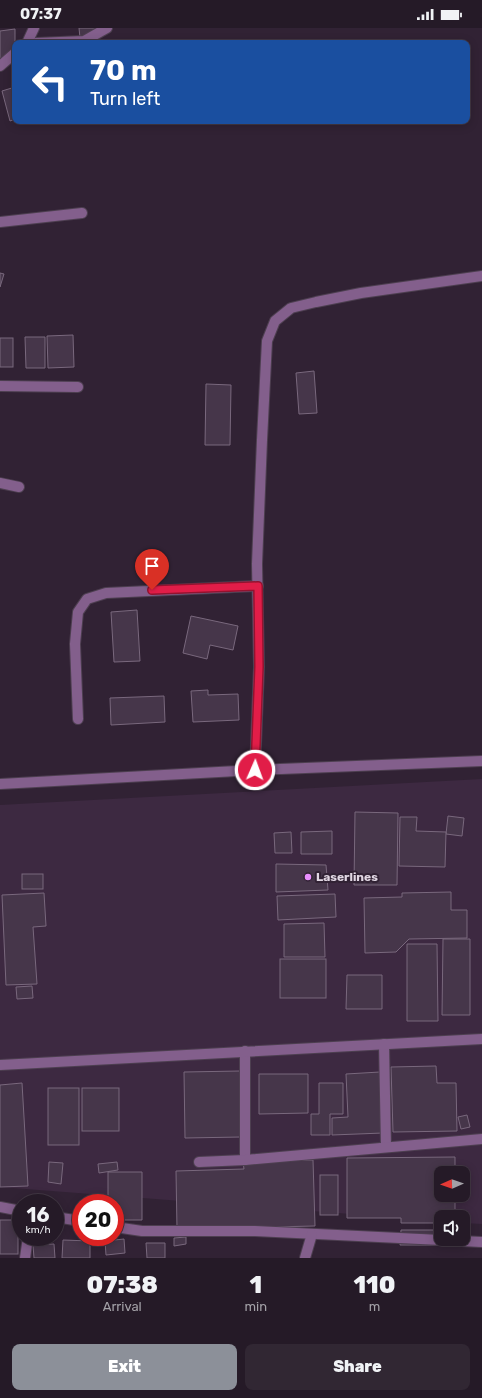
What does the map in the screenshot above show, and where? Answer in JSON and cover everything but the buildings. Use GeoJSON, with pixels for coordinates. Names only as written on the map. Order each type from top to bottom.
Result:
{"type":"FeatureCollection","features":[{"type":"Feature","properties":{"kind":"street"},"geometry":{"type":"LineString","coordinates":[[28,40],[34,28]]}},
{"type":"Feature","properties":{"kind":"street"},"geometry":{"type":"LineString","coordinates":[[84,40],[106,28]]}},
{"type":"Feature","properties":{"kind":"street"},"geometry":{"type":"LineString","coordinates":[[0,66],[12,56]]}},
{"type":"Feature","properties":{"kind":"street"},"geometry":{"type":"LineString","coordinates":[[0,222],[82,213]]}},
{"type":"Feature","properties":{"kind":"street"},"geometry":{"type":"LineString","coordinates":[[255,770],[259,667],[258,586],[267,341],[276,321],[291,308],[316,302],[361,293],[482,276]]}},
{"type":"Feature","properties":{"kind":"street"},"geometry":{"type":"LineString","coordinates":[[0,386],[78,386]]}},
{"type":"Feature","properties":{"kind":"street"},"geometry":{"type":"LineString","coordinates":[[0,483],[19,487]]}},
{"type":"Feature","properties":{"kind":"street"},"geometry":{"type":"LineString","coordinates":[[78,719],[76,629],[78,612],[87,599],[106,592],[258,586]]}},
{"type":"Feature","properties":{"kind":"street"},"geometry":{"type":"LineString","coordinates":[[0,784],[255,770],[482,761]]}},
{"type":"Feature","properties":{"kind":"street"},"geometry":{"type":"LineString","coordinates":[[0,1064],[482,1039]]}},
{"type":"Feature","properties":{"kind":"street"},"geometry":{"type":"LineString","coordinates":[[384,1044],[386,1147]]}},
{"type":"Feature","properties":{"kind":"street"},"geometry":{"type":"LineString","coordinates":[[245,1052],[246,1160]]}},
{"type":"Feature","properties":{"kind":"street"},"geometry":{"type":"LineString","coordinates":[[199,1162],[246,1160],[482,1139]]}},
{"type":"Feature","properties":{"kind":"street"},"geometry":{"type":"LineString","coordinates":[[0,1207],[12,1209]]}},
{"type":"Feature","properties":{"kind":"street"},"geometry":{"type":"LineString","coordinates":[[124,1228],[142,1231],[255,1232],[482,1242]]}},
{"type":"Feature","properties":{"kind":"street"},"geometry":{"type":"LineString","coordinates":[[305,1258],[312,1234]]}},
{"type":"Feature","properties":{"kind":"street"},"geometry":{"type":"LineString","coordinates":[[25,1258],[27,1246]]}},
{"type":"Feature","properties":{"kind":"shaded area"},"geometry":{"type":"Polygon","coordinates":[[[482,779],[482,1224],[470,1223],[470,1210],[434,1210],[434,1220],[124,1197],[124,1194],[91,1194],[0,1187],[0,805],[482,779]]]}},
{"type":"Feature","properties":{"kind":"place","name":"Laserlines"},"geometry":{"type":"Point","coordinates":[308,877]}},
{"type":"Feature","properties":{"kind":"route"},"geometry":{"type":"LineString","coordinates":[[152,590],[258,586],[259,667],[255,770]]}}]}
